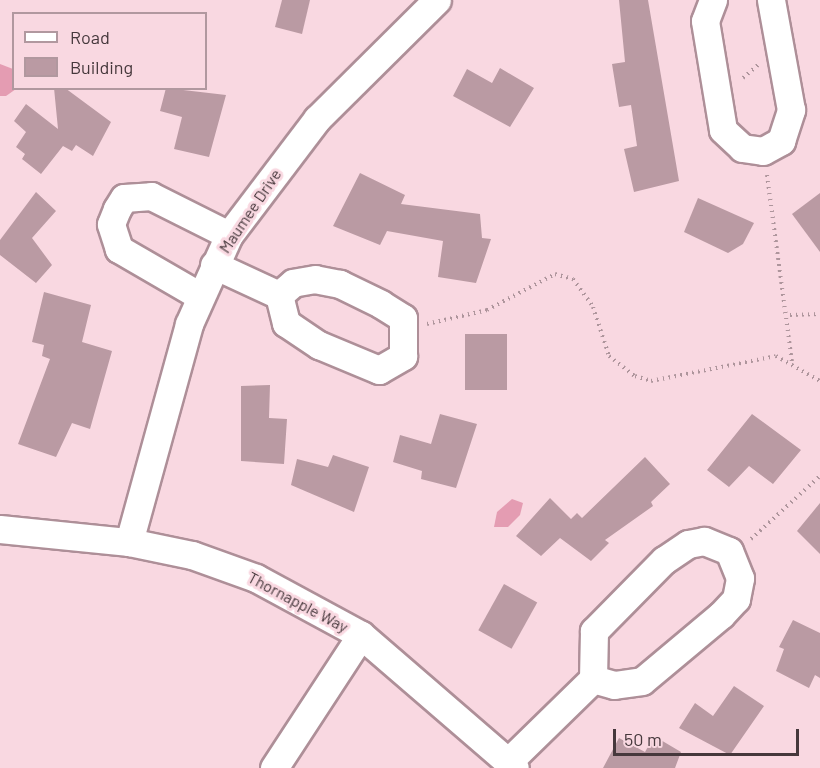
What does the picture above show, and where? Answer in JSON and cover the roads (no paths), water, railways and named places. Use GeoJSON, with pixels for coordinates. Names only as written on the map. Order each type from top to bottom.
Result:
{"type":"FeatureCollection","features":[{"type":"Feature","properties":{"kind":"street","name":"Maumee Drive"},"geometry":{"type":"LineString","coordinates":[[129,542],[163,405],[200,297],[229,235],[317,119],[436,0]]}},
{"type":"Feature","properties":{"kind":"street"},"geometry":{"type":"LineString","coordinates":[[713,0],[705,21],[723,130],[742,148],[763,151],[781,141],[791,110],[771,0]]}},
{"type":"Feature","properties":{"kind":"street"},"geometry":{"type":"LineString","coordinates":[[200,297],[119,249],[111,224],[117,208],[124,198],[151,196],[229,235]]}},
{"type":"Feature","properties":{"kind":"street"},"geometry":{"type":"LineString","coordinates":[[214,265],[279,295]]}},
{"type":"Feature","properties":{"kind":"street"},"geometry":{"type":"LineString","coordinates":[[303,281],[333,282],[395,311],[405,326],[403,356],[380,370],[364,366],[294,331],[285,323],[279,295],[303,281]]}},
{"type":"Feature","properties":{"kind":"street","name":"Thornapple Way"},"geometry":{"type":"LineString","coordinates":[[0,529],[129,542],[192,555],[256,578],[361,635],[512,765]]}},
{"type":"Feature","properties":{"kind":"street"},"geometry":{"type":"LineString","coordinates":[[512,765],[593,679],[594,631],[664,560],[688,544],[704,541],[732,556],[740,578],[736,599],[687,647],[642,681],[614,685],[593,679]]}},
{"type":"Feature","properties":{"kind":"street"},"geometry":{"type":"LineString","coordinates":[[274,768],[361,635]]}}]}
